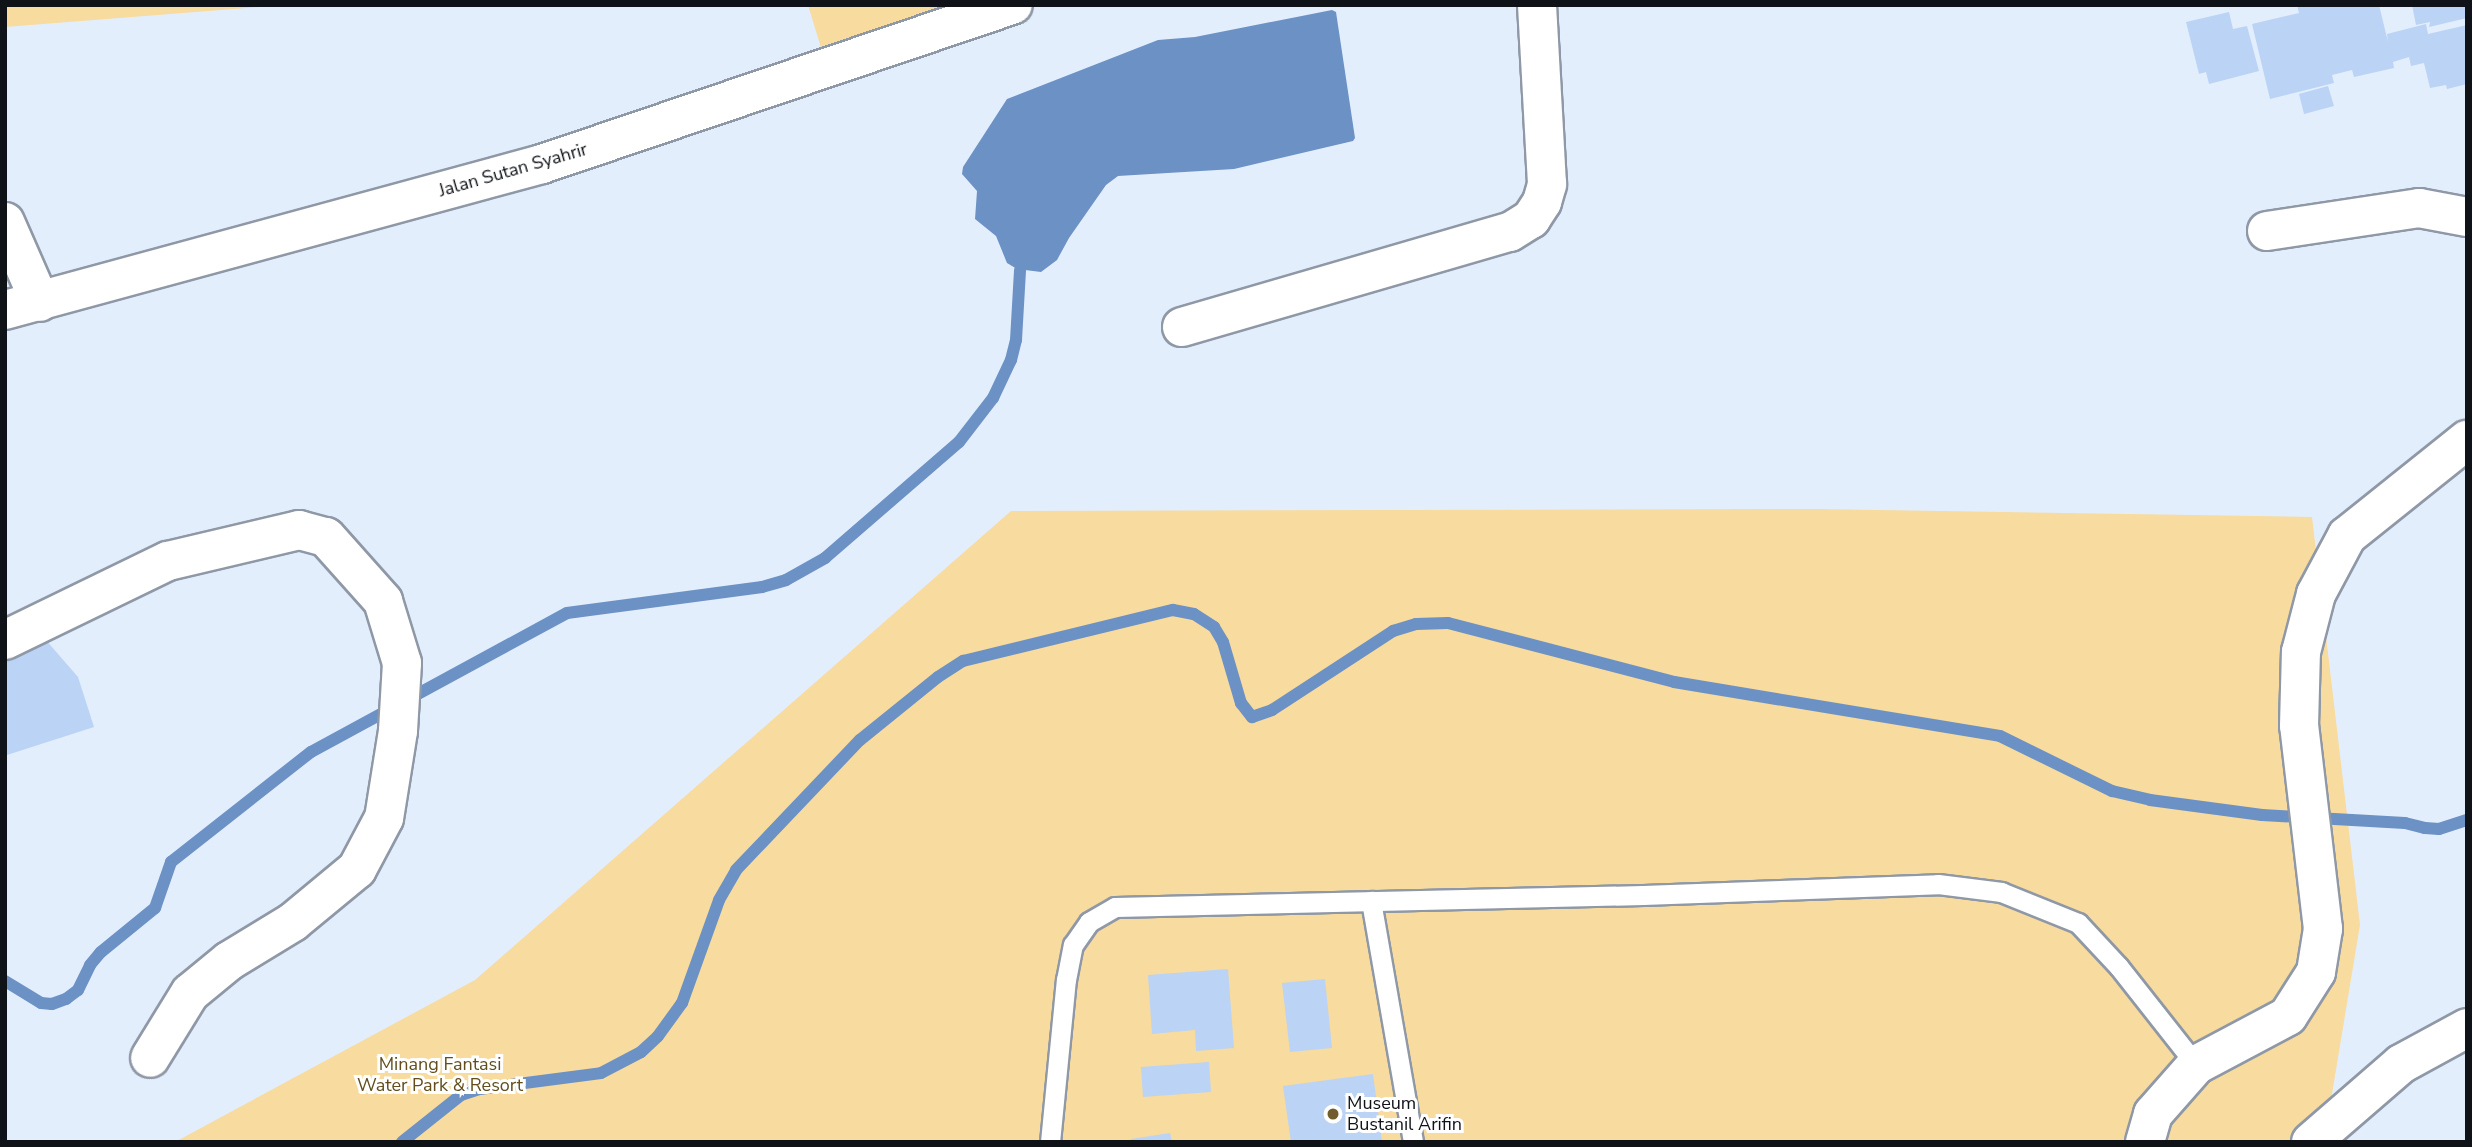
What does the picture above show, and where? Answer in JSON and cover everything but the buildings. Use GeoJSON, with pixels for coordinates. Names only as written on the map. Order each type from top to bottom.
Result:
{"type":"FeatureCollection","features":[{"type":"Feature","properties":{"kind":"main road","name":"Jalan Sutan Syahrir"},"geometry":{"type":"LineString","coordinates":[[23,306],[542,164],[1013,5]]}},
{"type":"Feature","properties":{"kind":"main road"},"geometry":{"type":"LineString","coordinates":[[1182,327],[1510,232],[1531,219],[1542,202],[1547,184],[1537,5]]}},
{"type":"Feature","properties":{"kind":"main road"},"geometry":{"type":"LineString","coordinates":[[2267,231],[2419,208],[2467,217]]}},
{"type":"Feature","properties":{"kind":"main road"},"geometry":{"type":"LineString","coordinates":[[5,222],[23,306]]}},
{"type":"Feature","properties":{"kind":"main road"},"geometry":{"type":"LineString","coordinates":[[2145,1142],[2153,1114],[2196,1065],[2288,1016],[2316,972],[2323,929],[2299,726],[2301,652],[2316,594],[2347,536],[2467,440]]}},
{"type":"Feature","properties":{"kind":"main road"},"geometry":{"type":"LineString","coordinates":[[9,629],[169,561],[299,530],[326,537],[383,601],[402,663],[398,731],[384,818],[357,869],[293,922],[229,961],[190,993],[150,1058]]}},
{"type":"Feature","properties":{"kind":"main road"},"geometry":{"type":"LineString","coordinates":[[2311,1142],[2401,1064],[2467,1028]]}},
{"type":"Feature","properties":{"kind":"lane"},"geometry":{"type":"LineString","coordinates":[[1050,1142],[1066,980],[1073,945],[1089,922],[1115,906],[1938,884],[2001,892],[2078,923],[2119,967],[2196,1065]]}},
{"type":"Feature","properties":{"kind":"lane"},"geometry":{"type":"LineString","coordinates":[[1371,901],[1413,1142]]}},
{"type":"Feature","properties":{"kind":"green space"},"geometry":{"type":"Polygon","coordinates":[[[5,5],[286,5],[5,27],[5,5]]]}},
{"type":"Feature","properties":{"kind":"green space"},"geometry":{"type":"Polygon","coordinates":[[[808,5],[959,5],[822,51],[808,5]]]}},
{"type":"Feature","properties":{"kind":"green space","name":"Minang Fantasi Water Park & Resort"},"geometry":{"type":"Polygon","coordinates":[[[1815,509],[2312,517],[2360,925],[2324,1142],[175,1142],[475,980],[1011,511],[1815,509]]]}},
{"type":"Feature","properties":{"kind":"water"},"geometry":{"type":"Polygon","coordinates":[[[1332,10],[1336,12],[1355,138],[1353,141],[1234,169],[1118,176],[1106,185],[1057,260],[1041,272],[1017,269],[1007,263],[996,236],[975,219],[977,191],[962,174],[963,167],[1007,99],[1158,40],[1195,37],[1332,10]]]}},
{"type":"Feature","properties":{"kind":"waterway"},"geometry":{"type":"LineString","coordinates":[[5,981],[41,1003],[52,1004],[66,999],[78,990],[90,965],[101,952],[155,908],[171,862],[311,752],[567,613],[762,587],[786,580],[825,558],[959,442],[993,398],[1011,360],[1016,340],[1020,270]]}},
{"type":"Feature","properties":{"kind":"waterway"},"geometry":{"type":"LineString","coordinates":[[402,1142],[461,1095],[480,1089],[601,1073],[641,1052],[658,1036],[682,1003],[719,900],[736,870],[860,740],[938,677],[963,661],[1173,610],[1194,614],[1214,627],[1223,642],[1241,703],[1252,717],[1272,710],[1393,631],[1416,624],[1448,623],[1674,682],[2000,736],[2112,791],[2150,800],[2262,815],[2405,823],[2439,829],[2467,820]]}},
{"type":"Feature","properties":{"kind":"place","name":"Museum Bustanil Arifin"},"geometry":{"type":"Point","coordinates":[1333,1114]}}]}
